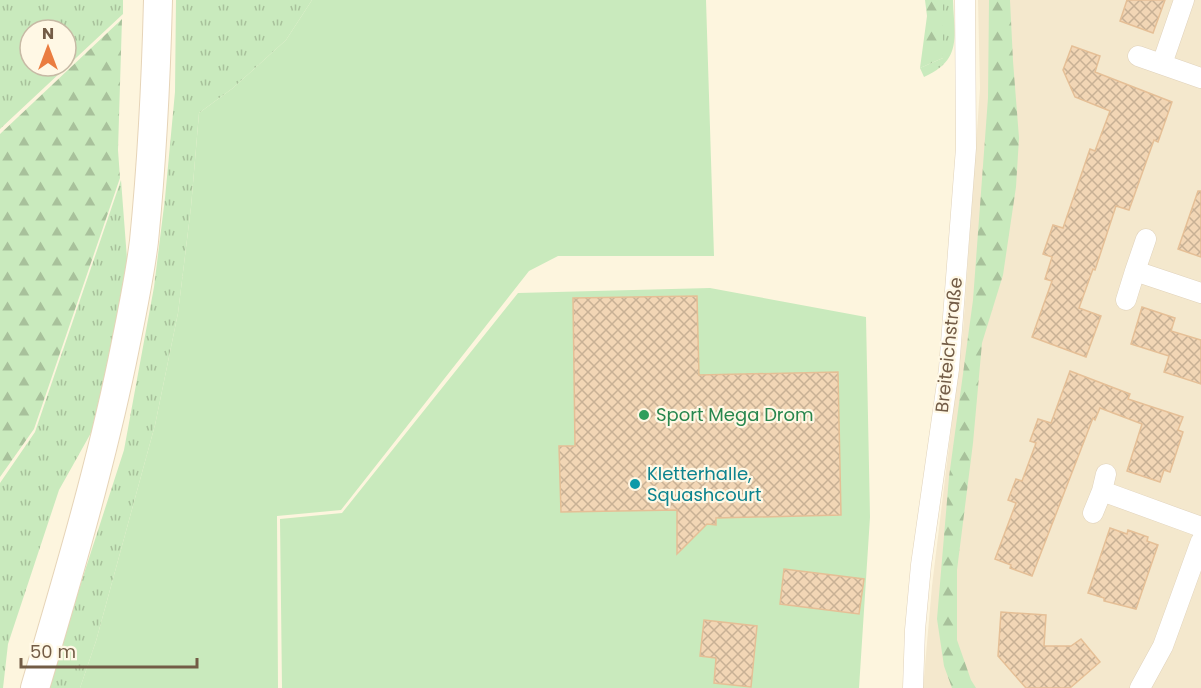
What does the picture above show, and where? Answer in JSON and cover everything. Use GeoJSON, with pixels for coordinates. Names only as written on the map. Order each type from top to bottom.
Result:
{"type":"FeatureCollection","features":[{"type":"Feature","properties":{"kind":"main road"},"geometry":{"type":"LineString","coordinates":[[35,688],[84,521],[110,420],[129,326],[144,242],[152,142],[158,0]]}},
{"type":"Feature","properties":{"kind":"street","name":"Breiteichstraße"},"geometry":{"type":"LineString","coordinates":[[913,688],[921,565],[949,369],[966,148],[965,0]]}},
{"type":"Feature","properties":{"kind":"street"},"geometry":{"type":"LineString","coordinates":[[1161,64],[1184,0]]}},
{"type":"Feature","properties":{"kind":"street"},"geometry":{"type":"LineString","coordinates":[[1138,56],[1201,78]]}},
{"type":"Feature","properties":{"kind":"street"},"geometry":{"type":"LineString","coordinates":[[1126,300],[1146,239]]}},
{"type":"Feature","properties":{"kind":"street"},"geometry":{"type":"LineString","coordinates":[[1135,271],[1201,293]]}},
{"type":"Feature","properties":{"kind":"street"},"geometry":{"type":"LineString","coordinates":[[1093,513],[1104,482],[1201,527]]}},
{"type":"Feature","properties":{"kind":"street"},"geometry":{"type":"LineString","coordinates":[[1140,688],[1163,646],[1201,542]]}},
{"type":"Feature","properties":{"kind":"shaded area"},"geometry":{"type":"Polygon","coordinates":[[[978,0],[1201,0],[1201,688],[923,688],[932,586],[963,331],[980,88],[978,0]]]}},
{"type":"Feature","properties":{"kind":"green space"},"geometry":{"type":"Polygon","coordinates":[[[0,0],[123,0],[123,14],[78,56],[78,18],[18,18],[18,78],[55,78],[0,129],[0,0]]]}},
{"type":"Feature","properties":{"kind":"green space"},"geometry":{"type":"Polygon","coordinates":[[[176,0],[312,0],[286,40],[233,88],[199,113],[191,207],[178,313],[155,425],[96,641],[80,688],[47,688],[124,450],[154,287],[165,198],[175,92],[176,0]]]}},
{"type":"Feature","properties":{"kind":"green space"},"geometry":{"type":"Polygon","coordinates":[[[312,0],[706,0],[714,256],[558,256],[529,271],[341,510],[277,516],[278,688],[80,688],[96,641],[155,425],[178,313],[191,207],[199,113],[233,88],[286,40],[312,0]]]}},
{"type":"Feature","properties":{"kind":"green space"},"geometry":{"type":"Polygon","coordinates":[[[925,0],[943,0],[943,58],[920,68],[927,16],[925,0]]]}},
{"type":"Feature","properties":{"kind":"green space"},"geometry":{"type":"Polygon","coordinates":[[[943,0],[953,0],[954,46],[945,63],[924,77],[920,68],[943,58],[943,0]]]}},
{"type":"Feature","properties":{"kind":"green space"},"geometry":{"type":"Polygon","coordinates":[[[989,0],[1010,0],[1019,138],[1016,187],[1003,275],[982,343],[973,443],[957,570],[957,640],[976,688],[952,688],[944,666],[937,619],[949,477],[973,300],[988,98],[989,0]]]}},
{"type":"Feature","properties":{"kind":"green space"},"geometry":{"type":"Polygon","coordinates":[[[122,19],[118,150],[120,178],[34,429],[0,477],[0,134],[59,78],[78,78],[78,60],[122,19]]]}},
{"type":"Feature","properties":{"kind":"green space"},"geometry":{"type":"Polygon","coordinates":[[[121,180],[128,272],[101,415],[59,490],[8,644],[3,688],[0,688],[0,483],[35,432],[121,180]]]}},
{"type":"Feature","properties":{"kind":"green space","name":"Sport Mega Drom"},"geometry":{"type":"Polygon","coordinates":[[[710,288],[866,317],[870,517],[859,688],[282,688],[280,519],[342,513],[518,293],[710,288]]]}},
{"type":"Feature","properties":{"kind":"building"},"geometry":{"type":"Polygon","coordinates":[[[1127,0],[1165,0],[1153,33],[1120,21],[1127,0]]]}},
{"type":"Feature","properties":{"kind":"building"},"geometry":{"type":"Polygon","coordinates":[[[1072,46],[1100,56],[1095,72],[1172,102],[1158,142],[1154,140],[1129,210],[1116,206],[1095,270],[1093,269],[1079,308],[1101,316],[1086,357],[1032,337],[1052,281],[1045,279],[1052,257],[1043,254],[1053,225],[1063,228],[1090,149],[1095,151],[1110,111],[1075,97],[1063,70],[1072,46]]]}},
{"type":"Feature","properties":{"kind":"building"},"geometry":{"type":"Polygon","coordinates":[[[1198,191],[1201,191],[1201,257],[1178,249],[1198,191]]]}},
{"type":"Feature","properties":{"kind":"building"},"geometry":{"type":"Polygon","coordinates":[[[697,296],[699,375],[838,372],[841,515],[716,518],[716,525],[707,524],[677,554],[677,510],[561,512],[559,446],[575,446],[573,298],[697,296]]]}},
{"type":"Feature","properties":{"kind":"building"},"geometry":{"type":"Polygon","coordinates":[[[1142,307],[1175,318],[1171,331],[1201,340],[1201,384],[1164,372],[1169,356],[1131,344],[1142,307]]]}},
{"type":"Feature","properties":{"kind":"building"},"geometry":{"type":"Polygon","coordinates":[[[1070,371],[1130,394],[1128,399],[1183,417],[1178,430],[1183,432],[1170,472],[1164,470],[1160,482],[1127,471],[1142,424],[1100,408],[1095,420],[1093,418],[1032,576],[1010,568],[1011,565],[995,559],[1016,503],[1008,500],[1016,479],[1022,481],[1036,443],[1030,441],[1038,419],[1051,423],[1070,371]]]}},
{"type":"Feature","properties":{"kind":"building"},"geometry":{"type":"Polygon","coordinates":[[[1110,528],[1127,534],[1128,530],[1148,537],[1147,541],[1158,545],[1136,609],[1104,601],[1104,598],[1088,593],[1110,528]]]}},
{"type":"Feature","properties":{"kind":"building"},"geometry":{"type":"Polygon","coordinates":[[[784,569],[864,579],[859,614],[780,604],[784,569]]]}},
{"type":"Feature","properties":{"kind":"building"},"geometry":{"type":"Polygon","coordinates":[[[1001,612],[1046,615],[1044,646],[1071,646],[1081,639],[1100,662],[1070,688],[1026,688],[998,656],[1001,612]]]}},
{"type":"Feature","properties":{"kind":"building"},"geometry":{"type":"Polygon","coordinates":[[[704,620],[757,626],[751,687],[714,683],[716,658],[700,656],[704,620]]]}},
{"type":"Feature","properties":{"kind":"place","name":"Sport Mega Drom"},"geometry":{"type":"Point","coordinates":[644,415]}},
{"type":"Feature","properties":{"kind":"place","name":"Kletterhalle, Squashcourt"},"geometry":{"type":"Point","coordinates":[635,484]}}]}
